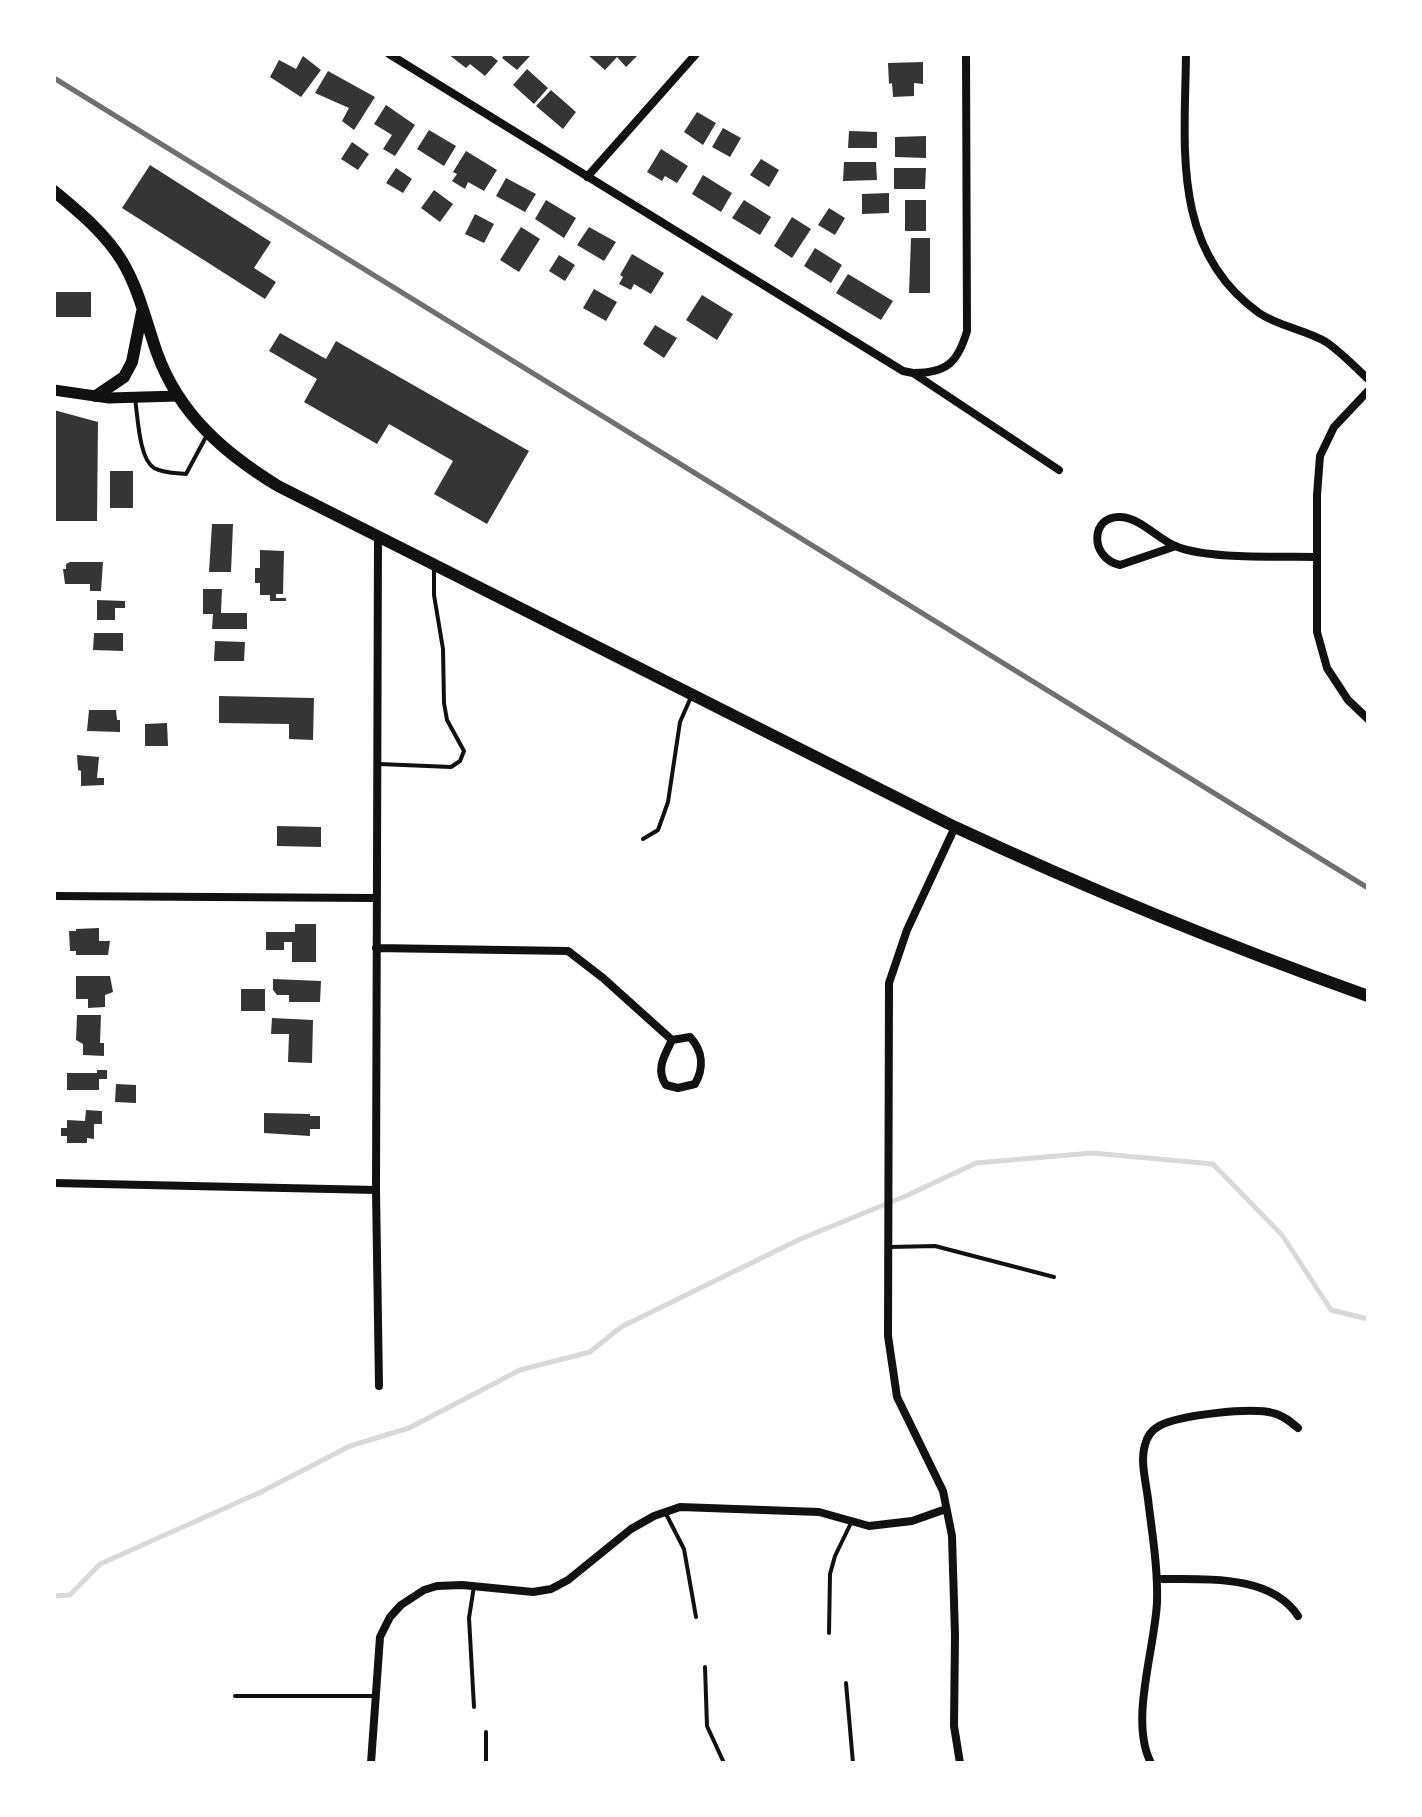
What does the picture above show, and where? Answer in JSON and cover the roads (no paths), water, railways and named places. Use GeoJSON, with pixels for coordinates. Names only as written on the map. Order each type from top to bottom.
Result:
{"type":"FeatureCollection","features":[{"type":"Feature","properties":{"kind":"main road"},"geometry":{"type":"LineString","coordinates":[[54,191],[88,220],[120,258],[132,279],[158,357],[178,396],[207,434],[264,478],[955,827],[1045,869],[1260,958],[1368,996]]}},
{"type":"Feature","properties":{"kind":"main road"},"geometry":{"type":"LineString","coordinates":[[96,396],[124,377],[128,370],[142,309]]}},
{"type":"Feature","properties":{"kind":"street"},"geometry":{"type":"LineString","coordinates":[[389,54],[903,371],[913,373],[930,373],[949,366],[961,352],[967,331],[966,54]]}},
{"type":"Feature","properties":{"kind":"street"},"geometry":{"type":"LineString","coordinates":[[587,177],[696,54]]}},
{"type":"Feature","properties":{"kind":"street"},"geometry":{"type":"LineString","coordinates":[[1186,54],[1185,175],[1193,218],[1210,257],[1232,291],[1261,314],[1287,328],[1326,342],[1368,379]]}},
{"type":"Feature","properties":{"kind":"street"},"geometry":{"type":"LineString","coordinates":[[913,373],[1059,470]]}},
{"type":"Feature","properties":{"kind":"street"},"geometry":{"type":"LineString","coordinates":[[54,390],[96,396],[178,396]]}},
{"type":"Feature","properties":{"kind":"street"},"geometry":{"type":"LineString","coordinates":[[1368,391],[1334,427],[1320,456],[1317,495],[1317,632],[1327,668],[1348,700],[1368,719]]}},
{"type":"Feature","properties":{"kind":"street"},"geometry":{"type":"LineString","coordinates":[[1176,546],[1120,565],[1099,551],[1096,536],[1103,523],[1122,517],[1176,546],[1227,555],[1317,557]]}},
{"type":"Feature","properties":{"kind":"street"},"geometry":{"type":"LineString","coordinates":[[378,536],[375,898],[379,1386]]}},
{"type":"Feature","properties":{"kind":"street"},"geometry":{"type":"LineString","coordinates":[[955,827],[907,930],[889,983],[888,1336],[897,1397],[943,1491],[952,1536],[954,1726],[960,1763]]}},
{"type":"Feature","properties":{"kind":"street"},"geometry":{"type":"LineString","coordinates":[[54,896],[375,898]]}},
{"type":"Feature","properties":{"kind":"street"},"geometry":{"type":"LineString","coordinates":[[376,948],[568,951],[672,1040]]}},
{"type":"Feature","properties":{"kind":"street"},"geometry":{"type":"LineString","coordinates":[[690,1037],[697,1045],[701,1075],[695,1084],[678,1088],[666,1085],[661,1077],[661,1063],[672,1040],[690,1037]]}},
{"type":"Feature","properties":{"kind":"street"},"geometry":{"type":"LineString","coordinates":[[54,1183],[376,1190]]}},
{"type":"Feature","properties":{"kind":"street"},"geometry":{"type":"LineString","coordinates":[[1151,1763],[1142,1744],[1141,1723],[1157,1614],[1158,1579],[1146,1485],[1145,1445],[1151,1432],[1161,1425],[1200,1415],[1272,1412],[1288,1419],[1298,1428]]}},
{"type":"Feature","properties":{"kind":"street"},"geometry":{"type":"LineString","coordinates":[[371,1763],[380,1637],[390,1617],[401,1605],[424,1590],[437,1586],[533,1592],[551,1589],[568,1580],[631,1529],[680,1507],[819,1512],[869,1526],[912,1521],[946,1509]]}},
{"type":"Feature","properties":{"kind":"street"},"geometry":{"type":"LineString","coordinates":[[1158,1579],[1210,1580],[1261,1587],[1288,1601],[1298,1616]]}},
{"type":"Feature","properties":{"kind":"lane"},"geometry":{"type":"LineString","coordinates":[[135,397],[144,456],[150,466],[162,472],[186,474],[207,434]]}},
{"type":"Feature","properties":{"kind":"lane"},"geometry":{"type":"LineString","coordinates":[[376,764],[451,767],[460,761],[464,751],[447,720],[444,703],[443,649],[434,595],[434,565]]}},
{"type":"Feature","properties":{"kind":"lane"},"geometry":{"type":"LineString","coordinates":[[643,839],[658,830],[668,802],[680,722],[692,695]]}},
{"type":"Feature","properties":{"kind":"lane"},"geometry":{"type":"LineString","coordinates":[[888,1247],[935,1246],[1054,1277]]}},
{"type":"Feature","properties":{"kind":"lane"},"geometry":{"type":"LineString","coordinates":[[665,1512],[684,1549],[696,1617]]}},
{"type":"Feature","properties":{"kind":"lane"},"geometry":{"type":"LineString","coordinates":[[829,1633],[830,1574],[852,1521]]}},
{"type":"Feature","properties":{"kind":"lane"},"geometry":{"type":"LineString","coordinates":[[474,1586],[469,1618],[474,1707]]}},
{"type":"Feature","properties":{"kind":"lane"},"geometry":{"type":"LineString","coordinates":[[705,1667],[707,1726],[724,1763]]}},
{"type":"Feature","properties":{"kind":"lane"},"geometry":{"type":"LineString","coordinates":[[846,1683],[853,1763]]}},
{"type":"Feature","properties":{"kind":"lane"},"geometry":{"type":"LineString","coordinates":[[235,1696],[376,1696]]}},
{"type":"Feature","properties":{"kind":"lane"},"geometry":{"type":"LineString","coordinates":[[486,1732],[486,1763]]}},
{"type":"Feature","properties":{"kind":"waterway"},"geometry":{"type":"LineString","coordinates":[[54,1596],[70,1595],[100,1564],[261,1492],[350,1446],[409,1428],[520,1370],[590,1352],[621,1327],[798,1240],[976,1163],[1092,1153],[1213,1164],[1282,1235],[1331,1310],[1368,1319]]}},
{"type":"Feature","properties":{"kind":"railway"},"geometry":{"type":"LineString","coordinates":[[54,78],[1368,888]]}}]}
